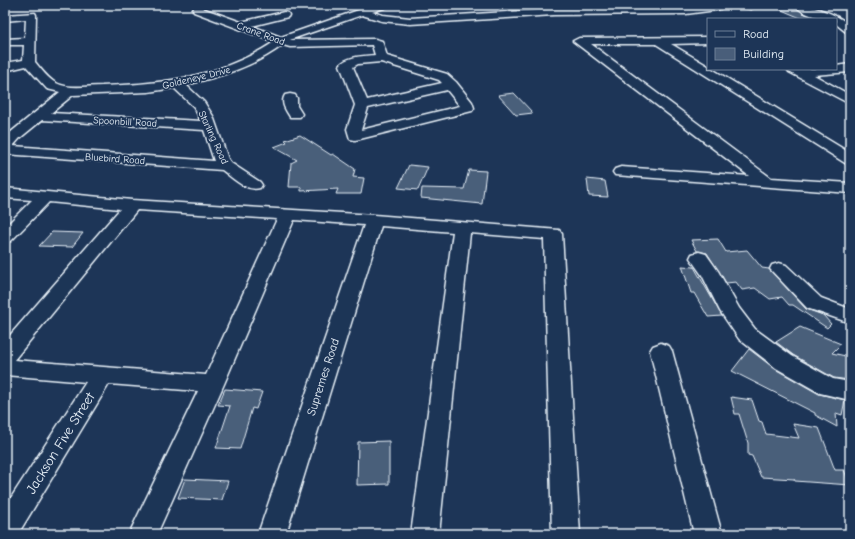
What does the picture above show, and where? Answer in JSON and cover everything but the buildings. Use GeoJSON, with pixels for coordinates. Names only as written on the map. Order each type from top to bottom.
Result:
{"type":"FeatureCollection","features":[{"type":"Feature","properties":{"kind":"street","name":"Goldeneye Drive"},"geometry":{"type":"LineString","coordinates":[[29,62],[42,78],[51,86],[70,91],[148,88],[177,84],[246,63],[262,55],[288,37],[383,5]]}},
{"type":"Feature","properties":{"kind":"street"},"geometry":{"type":"LineString","coordinates":[[362,12],[396,20],[453,13],[686,12],[722,5]]}},
{"type":"Feature","properties":{"kind":"street"},"geometry":{"type":"LineString","coordinates":[[800,5],[805,9],[833,18]]}},
{"type":"Feature","properties":{"kind":"street","name":"Crane Road"},"geometry":{"type":"LineString","coordinates":[[198,10],[290,44],[375,42],[378,43],[378,48],[382,58]]}},
{"type":"Feature","properties":{"kind":"street"},"geometry":{"type":"LineString","coordinates":[[5,18],[31,15],[29,62],[5,67]]}},
{"type":"Feature","properties":{"kind":"street"},"geometry":{"type":"LineString","coordinates":[[240,26],[284,15]]}},
{"type":"Feature","properties":{"kind":"street"},"geometry":{"type":"LineString","coordinates":[[837,20],[850,31]]}},
{"type":"Feature","properties":{"kind":"street"},"geometry":{"type":"LineString","coordinates":[[837,32],[850,31]]}},
{"type":"Feature","properties":{"kind":"street"},"geometry":{"type":"LineString","coordinates":[[707,40],[579,41],[767,182]]}},
{"type":"Feature","properties":{"kind":"street"},"geometry":{"type":"LineString","coordinates":[[5,42],[29,41]]}},
{"type":"Feature","properties":{"kind":"street"},"geometry":{"type":"LineString","coordinates":[[659,41],[850,160]]}},
{"type":"Feature","properties":{"kind":"street"},"geometry":{"type":"LineString","coordinates":[[382,58],[443,76],[465,102],[467,108],[355,136],[354,129],[362,105],[346,65],[356,61],[382,58]]}},
{"type":"Feature","properties":{"kind":"street"},"geometry":{"type":"LineString","coordinates":[[837,69],[850,68]]}},
{"type":"Feature","properties":{"kind":"street"},"geometry":{"type":"LineString","coordinates":[[797,71],[815,70]]}},
{"type":"Feature","properties":{"kind":"street"},"geometry":{"type":"LineString","coordinates":[[797,71],[850,100]]}},
{"type":"Feature","properties":{"kind":"street","name":"Starling Road"},"geometry":{"type":"LineString","coordinates":[[177,84],[198,105],[206,116],[221,159],[226,166],[254,185]]}},
{"type":"Feature","properties":{"kind":"street"},"geometry":{"type":"LineString","coordinates":[[362,105],[452,85]]}},
{"type":"Feature","properties":{"kind":"street"},"geometry":{"type":"LineString","coordinates":[[5,146],[70,91]]}},
{"type":"Feature","properties":{"kind":"street"},"geometry":{"type":"LineString","coordinates":[[290,98],[290,106],[295,114]]}},
{"type":"Feature","properties":{"kind":"street","name":"Spoonbill Road"},"geometry":{"type":"LineString","coordinates":[[40,116],[210,126]]}},
{"type":"Feature","properties":{"kind":"street","name":"Bluebird Road"},"geometry":{"type":"LineString","coordinates":[[5,150],[226,166]]}},
{"type":"Feature","properties":{"kind":"street"},"geometry":{"type":"LineString","coordinates":[[621,172],[850,188]]}},
{"type":"Feature","properties":{"kind":"street"},"geometry":{"type":"LineString","coordinates":[[5,193],[132,205],[288,214],[553,234],[566,534]]}},
{"type":"Feature","properties":{"kind":"street"},"geometry":{"type":"LineString","coordinates":[[5,237],[45,197]]}},
{"type":"Feature","properties":{"kind":"street"},"geometry":{"type":"LineString","coordinates":[[5,356],[132,205]]}},
{"type":"Feature","properties":{"kind":"street"},"geometry":{"type":"LineString","coordinates":[[143,534],[213,384],[288,214]]}},
{"type":"Feature","properties":{"kind":"street","name":"Supremes Road"},"geometry":{"type":"LineString","coordinates":[[272,534],[374,220]]}},
{"type":"Feature","properties":{"kind":"street"},"geometry":{"type":"LineString","coordinates":[[425,534],[462,227]]}},
{"type":"Feature","properties":{"kind":"street"},"geometry":{"type":"LineString","coordinates":[[699,258],[711,275],[730,311],[747,334],[784,362],[828,387],[850,391]]}},
{"type":"Feature","properties":{"kind":"street"},"geometry":{"type":"LineString","coordinates":[[779,269],[814,303],[850,316]]}},
{"type":"Feature","properties":{"kind":"street"},"geometry":{"type":"LineString","coordinates":[[661,351],[708,534]]}},
{"type":"Feature","properties":{"kind":"street"},"geometry":{"type":"LineString","coordinates":[[5,367],[213,384]]}},
{"type":"Feature","properties":{"kind":"street","name":"Jackson Five Street"},"geometry":{"type":"LineString","coordinates":[[5,531],[102,376]]}}]}
